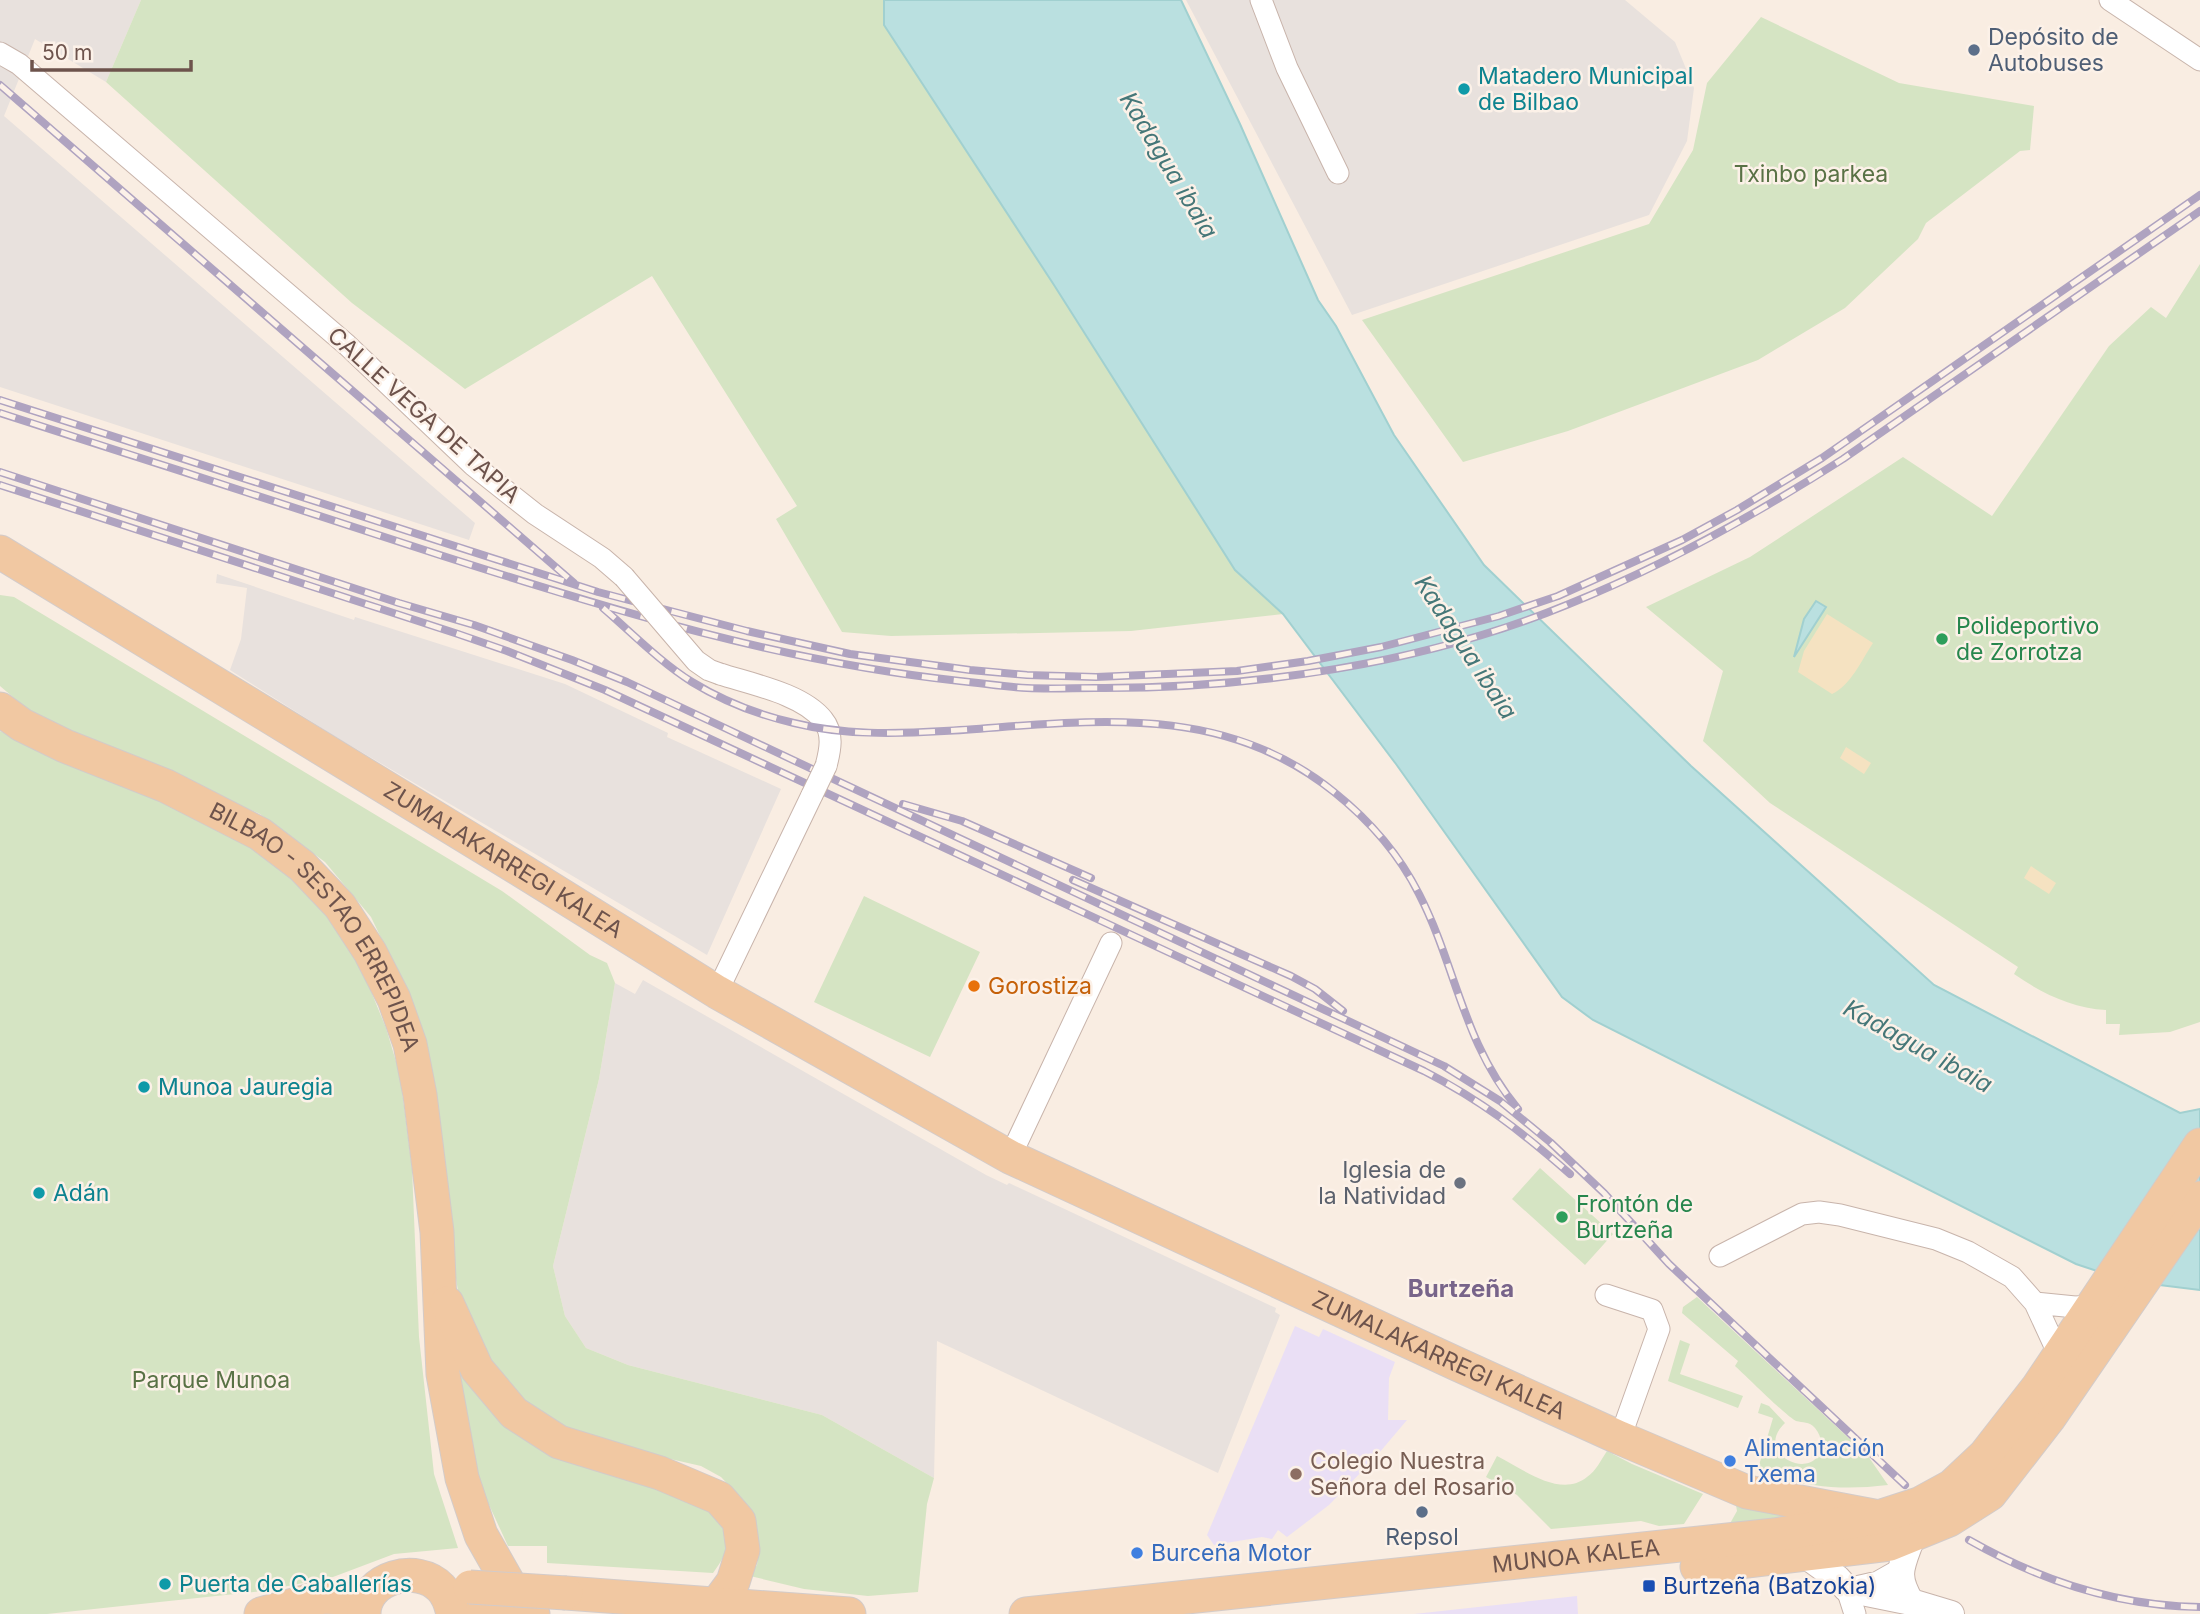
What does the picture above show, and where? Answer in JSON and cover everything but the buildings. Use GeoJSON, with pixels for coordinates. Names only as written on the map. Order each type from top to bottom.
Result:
{"type":"FeatureCollection","features":[{"type":"Feature","properties":{"kind":"main road","name":"ZUMALAKARREGI KALEA"},"geometry":{"type":"LineString","coordinates":[[0,552],[717,992],[1010,1157],[1620,1438],[1747,1492],[1879,1517]]}},
{"type":"Feature","properties":{"kind":"main road"},"geometry":{"type":"LineString","coordinates":[[0,581],[7,580],[67,593]]}},
{"type":"Feature","properties":{"kind":"main road","name":"BILBAO - SESTAO ERREPIDEA"},"geometry":{"type":"LineString","coordinates":[[0,709],[22,725],[65,746],[166,786],[260,834],[302,866],[340,906],[370,952],[394,999],[410,1044],[420,1094],[437,1232],[443,1374],[461,1478],[481,1535],[510,1586],[533,1614]]}},
{"type":"Feature","properties":{"kind":"main road"},"geometry":{"type":"LineString","coordinates":[[2103,1313],[2200,1146]]}},
{"type":"Feature","properties":{"kind":"main road"},"geometry":{"type":"LineString","coordinates":[[2103,1313],[2200,1198]]}},
{"type":"Feature","properties":{"kind":"main road"},"geometry":{"type":"LineString","coordinates":[[438,1284],[477,1369],[514,1413],[559,1442],[660,1473],[719,1498],[738,1521],[743,1550],[733,1582],[716,1605]]}},
{"type":"Feature","properties":{"kind":"main road","name":"MUNOA KALEA"},"geometry":{"type":"LineString","coordinates":[[1026,1614],[1684,1546],[1775,1535],[1879,1517],[1919,1504],[1952,1486],[1986,1455],[2059,1355],[2103,1313]]}},
{"type":"Feature","properties":{"kind":"main road","name":"MUNOA KALEA"},"geometry":{"type":"LineString","coordinates":[[1216,1614],[1805,1555],[1890,1544],[1912,1537],[1949,1521],[1990,1494],[2049,1418],[2103,1313]]}},
{"type":"Feature","properties":{"kind":"main road"},"geometry":{"type":"LineString","coordinates":[[261,1614],[323,1597],[366,1607],[377,1587],[390,1578],[405,1575],[420,1576],[462,1601],[510,1614]]}},
{"type":"Feature","properties":{"kind":"main road"},"geometry":{"type":"LineString","coordinates":[[462,1601],[566,1593],[849,1614]]}},
{"type":"Feature","properties":{"kind":"street"},"geometry":{"type":"LineString","coordinates":[[1261,0],[1287,68],[1338,173]]}},
{"type":"Feature","properties":{"kind":"street"},"geometry":{"type":"LineString","coordinates":[[2110,0],[2200,60]]}},
{"type":"Feature","properties":{"kind":"street","name":"CALLE VEGA DE TAPIA"},"geometry":{"type":"LineString","coordinates":[[0,53],[19,64],[347,345],[473,465],[535,514],[603,558],[624,577],[696,662],[720,674],[788,696],[810,708],[824,721],[830,736],[831,750],[826,766],[717,992]]}},
{"type":"Feature","properties":{"kind":"street"},"geometry":{"type":"LineString","coordinates":[[1010,1157],[1111,943]]}},
{"type":"Feature","properties":{"kind":"street"},"geometry":{"type":"LineString","coordinates":[[1720,1256],[1802,1214],[1819,1212],[1936,1239],[1968,1252],[2012,1277],[2035,1303],[2059,1355]]}},
{"type":"Feature","properties":{"kind":"street"},"geometry":{"type":"LineString","coordinates":[[1606,1295],[1652,1310],[1659,1329],[1620,1438]]}},
{"type":"Feature","properties":{"kind":"street"},"geometry":{"type":"LineString","coordinates":[[2035,1303],[2103,1313]]}},
{"type":"Feature","properties":{"kind":"street"},"geometry":{"type":"LineString","coordinates":[[1911,1602],[1901,1586],[1901,1569],[1912,1537]]}},
{"type":"Feature","properties":{"kind":"street"},"geometry":{"type":"LineString","coordinates":[[1805,1555],[1837,1578],[1847,1589],[1855,1614]]}},
{"type":"Feature","properties":{"kind":"street"},"geometry":{"type":"LineString","coordinates":[[1847,1589],[1878,1582],[1901,1569]]}},
{"type":"Feature","properties":{"kind":"street"},"geometry":{"type":"LineString","coordinates":[[1847,1589],[1911,1602],[1951,1614]]}},
{"type":"Feature","properties":{"kind":"shaded area"},"geometry":{"type":"Polygon","coordinates":[[[0,0],[141,0],[106,82],[35,39],[4,116],[475,523],[469,540],[0,387],[0,0]]]}},
{"type":"Feature","properties":{"kind":"shaded area"},"geometry":{"type":"Polygon","coordinates":[[[1186,0],[1625,0],[1675,42],[1694,88],[1687,141],[1649,215],[1352,315],[1186,0]]]}},
{"type":"Feature","properties":{"kind":"shaded area"},"geometry":{"type":"Polygon","coordinates":[[[217,574],[354,620],[355,617],[565,684],[668,733],[667,737],[781,789],[707,955],[336,737],[230,670],[241,639],[247,588],[216,583],[217,574]]]}},
{"type":"Feature","properties":{"kind":"shaded area"},"geometry":{"type":"Polygon","coordinates":[[[643,980],[986,1175],[1007,1185],[1009,1183],[1276,1308],[1275,1312],[1280,1315],[1218,1473],[937,1341],[934,1478],[822,1415],[628,1365],[586,1348],[565,1316],[553,1266],[599,1079],[615,983],[635,994],[643,980]]]}},
{"type":"Feature","properties":{"kind":"shaded area"},"geometry":{"type":"Polygon","coordinates":[[[1295,1326],[1319,1337],[1323,1329],[1395,1362],[1389,1378],[1388,1420],[1407,1420],[1329,1505],[1287,1537],[1278,1530],[1272,1539],[1262,1537],[1214,1545],[1207,1535],[1295,1326]]]}},
{"type":"Feature","properties":{"kind":"shaded area"},"geometry":{"type":"Polygon","coordinates":[[[1577,1596],[1578,1614],[1414,1614],[1577,1596]]]}},
{"type":"Feature","properties":{"kind":"green space"},"geometry":{"type":"Polygon","coordinates":[[[141,0],[884,0],[884,25],[1054,285],[1235,570],[1283,614],[1131,631],[891,636],[842,632],[776,519],[797,506],[652,276],[465,389],[352,303],[106,82],[141,0]]]}},
{"type":"Feature","properties":{"kind":"green space","name":"Txinbo parkea"},"geometry":{"type":"Polygon","coordinates":[[[1761,17],[1899,83],[2034,106],[2030,150],[2020,151],[1926,223],[1918,239],[1845,308],[1758,360],[1568,431],[1463,462],[1362,320],[1649,224],[1693,150],[1707,83],[1761,17]]]}},
{"type":"Feature","properties":{"kind":"green space","name":"Polideportivo de Zorrotza"},"geometry":{"type":"Polygon","coordinates":[[[2200,264],[2200,1022],[2170,1032],[2119,1035],[2120,1024],[2106,1024],[2106,1010],[2069,1003],[2024,981],[2014,974],[2018,967],[1770,803],[1703,741],[1723,671],[1646,607],[1750,557],[1903,457],[1992,516],[2109,346],[2151,307],[2166,318],[2200,264]]]}},
{"type":"Feature","properties":{"kind":"green space"},"geometry":{"type":"Polygon","coordinates":[[[0,595],[14,597],[502,891],[590,955],[607,963],[615,983],[599,1079],[553,1266],[565,1316],[586,1348],[628,1365],[822,1415],[934,1478],[927,1504],[918,1592],[868,1596],[804,1589],[750,1576],[757,1565],[759,1550],[752,1514],[721,1477],[701,1466],[618,1447],[539,1418],[479,1351],[462,1314],[407,992],[371,917],[325,862],[260,814],[34,715],[0,686],[0,595]]]}},
{"type":"Feature","properties":{"kind":"green space","name":"Parque Munoa"},"geometry":{"type":"Polygon","coordinates":[[[0,731],[49,756],[159,798],[247,839],[314,886],[359,962],[386,1028],[400,1075],[412,1169],[419,1337],[434,1474],[458,1548],[394,1554],[333,1577],[263,1591],[47,1614],[0,1614],[0,731]]]}},
{"type":"Feature","properties":{"kind":"green space"},"geometry":{"type":"Polygon","coordinates":[[[864,896],[980,952],[930,1057],[814,1002],[864,896]]]}},
{"type":"Feature","properties":{"kind":"green space","name":"Frontón de Burtzeña"},"geometry":{"type":"Polygon","coordinates":[[[1540,1168],[1613,1234],[1585,1265],[1512,1199],[1540,1168]]]}},
{"type":"Feature","properties":{"kind":"green space"},"geometry":{"type":"Polygon","coordinates":[[[1697,1297],[1868,1456],[1888,1485],[1822,1486],[1757,1472],[1773,1418],[1758,1413],[1761,1403],[1769,1406],[1785,1423],[1776,1435],[1776,1446],[1781,1455],[1790,1461],[1800,1464],[1810,1462],[1818,1456],[1820,1437],[1813,1426],[1791,1418],[1735,1366],[1738,1361],[1682,1313],[1683,1307],[1697,1297]]]}},
{"type":"Feature","properties":{"kind":"green space"},"geometry":{"type":"Polygon","coordinates":[[[1680,1340],[1690,1344],[1680,1374],[1743,1396],[1738,1408],[1668,1381],[1680,1340]]]}},
{"type":"Feature","properties":{"kind":"green space"},"geometry":{"type":"Polygon","coordinates":[[[458,1369],[500,1421],[708,1505],[721,1523],[727,1538],[724,1554],[713,1573],[547,1563],[547,1546],[508,1546],[484,1494],[469,1442],[458,1369]]]}},
{"type":"Feature","properties":{"kind":"green space"},"geometry":{"type":"Polygon","coordinates":[[[1607,1451],[1703,1494],[1684,1524],[1659,1526],[1641,1521],[1551,1529],[1517,1495],[1486,1477],[1497,1456],[1541,1479],[1565,1485],[1576,1483],[1593,1472],[1607,1451]]]}},
{"type":"Feature","properties":{"kind":"green space"},"geometry":{"type":"Polygon","coordinates":[[[1736,1505],[1802,1517],[1728,1527],[1737,1511],[1736,1505]]]}},
{"type":"Feature","properties":{"kind":"sand"},"geometry":{"type":"Polygon","coordinates":[[[1827,614],[1873,643],[1850,679],[1832,694],[1798,672],[1804,651],[1827,614]]]}},
{"type":"Feature","properties":{"kind":"sand"},"geometry":{"type":"Polygon","coordinates":[[[1846,747],[1871,763],[1864,774],[1840,758],[1846,747]]]}},
{"type":"Feature","properties":{"kind":"sand"},"geometry":{"type":"Polygon","coordinates":[[[2031,866],[2056,883],[2049,894],[2024,878],[2031,866]]]}},
{"type":"Feature","properties":{"kind":"water","name":"Kadagua ibaia"},"geometry":{"type":"Polygon","coordinates":[[[884,0],[1181,0],[1240,124],[1318,300],[1336,326],[1394,435],[1484,565],[1691,766],[1934,985],[2180,1113],[2200,1109],[2200,1290],[2127,1281],[2076,1264],[1593,1020],[1562,997],[1396,764],[1283,614],[1235,570],[1054,285],[884,25],[884,0]]]}},
{"type":"Feature","properties":{"kind":"water"},"geometry":{"type":"Polygon","coordinates":[[[1816,601],[1826,607],[1794,657],[1804,619],[1816,601]]]}},
{"type":"Feature","properties":{"kind":"railway"},"geometry":{"type":"LineString","coordinates":[[0,85],[574,583]]}},
{"type":"Feature","properties":{"kind":"railway"},"geometry":{"type":"LineString","coordinates":[[0,400],[598,592],[747,631],[850,654],[1027,675],[1096,677],[1237,671],[1381,647],[1499,616],[1558,596],[1682,540],[1822,458],[2200,195]]}},
{"type":"Feature","properties":{"kind":"railway"},"geometry":{"type":"LineString","coordinates":[[0,413],[570,596],[698,632],[763,647],[894,672],[1019,687],[1215,684],[1336,669],[1455,643],[1569,604],[1640,573],[1777,500],[1843,459],[2200,211]]}},
{"type":"Feature","properties":{"kind":"railway"},"geometry":{"type":"LineString","coordinates":[[0,472],[399,603],[474,625],[627,682],[1444,1066],[1500,1101],[1550,1142],[1604,1193],[1669,1264],[1905,1485]]}},
{"type":"Feature","properties":{"kind":"railway"},"geometry":{"type":"LineString","coordinates":[[0,485],[458,634],[605,690],[1424,1071],[1500,1118],[1570,1174]]}},
{"type":"Feature","properties":{"kind":"railway"},"geometry":{"type":"LineString","coordinates":[[603,608],[657,656],[692,682],[742,707],[794,723],[831,730],[887,733],[1097,722],[1147,723],[1196,729],[1243,742],[1289,762],[1347,803],[1382,838],[1402,865],[1432,921],[1472,1031],[1499,1084],[1518,1109]]}},
{"type":"Feature","properties":{"kind":"railway"},"geometry":{"type":"LineString","coordinates":[[903,804],[962,821],[1091,878]]}},
{"type":"Feature","properties":{"kind":"railway"},"geometry":{"type":"LineString","coordinates":[[1073,880],[1291,976],[1315,989],[1343,1011]]}},
{"type":"Feature","properties":{"kind":"railway"},"geometry":{"type":"LineString","coordinates":[[1969,1540],[2024,1568],[2080,1588],[2139,1602],[2200,1607]]}},
{"type":"Feature","properties":{"kind":"place","name":"Depósito de Autobuses"},"geometry":{"type":"Point","coordinates":[1974,50]}},
{"type":"Feature","properties":{"kind":"place","name":"Matadero Municipal de Bilbao"},"geometry":{"type":"Point","coordinates":[1464,89]}},
{"type":"Feature","properties":{"kind":"place","name":"Polideportivo de Zorrotza"},"geometry":{"type":"Point","coordinates":[1942,639]}},
{"type":"Feature","properties":{"kind":"place","name":"Gorostiza"},"geometry":{"type":"Point","coordinates":[974,986]}},
{"type":"Feature","properties":{"kind":"place","name":"Munoa Jauregia"},"geometry":{"type":"Point","coordinates":[144,1087]}},
{"type":"Feature","properties":{"kind":"place","name":"Iglesia de la Natividad"},"geometry":{"type":"Point","coordinates":[1460,1183]}},
{"type":"Feature","properties":{"kind":"place","name":"Adán"},"geometry":{"type":"Point","coordinates":[39,1193]}},
{"type":"Feature","properties":{"kind":"place","name":"Frontón de Burtzeña"},"geometry":{"type":"Point","coordinates":[1562,1217]}},
{"type":"Feature","properties":{"kind":"place","name":"Alimentación Txema"},"geometry":{"type":"Point","coordinates":[1730,1461]}},
{"type":"Feature","properties":{"kind":"place","name":"Colegio Nuestra Señora del Rosario"},"geometry":{"type":"Point","coordinates":[1296,1474]}},
{"type":"Feature","properties":{"kind":"place","name":"Repsol"},"geometry":{"type":"Point","coordinates":[1422,1512]}},
{"type":"Feature","properties":{"kind":"place","name":"Burceña Motor"},"geometry":{"type":"Point","coordinates":[1137,1553]}},
{"type":"Feature","properties":{"kind":"place","name":"Puerta de Caballerías"},"geometry":{"type":"Point","coordinates":[165,1584]}},
{"type":"Feature","properties":{"kind":"place","name":"Burtzeña (Batzokia)"},"geometry":{"type":"Point","coordinates":[1649,1586]}},
{"type":"Feature","properties":{"kind":"district","name":"Burtzeña"},"geometry":{"type":"Point","coordinates":[1461,1288]}}]}
